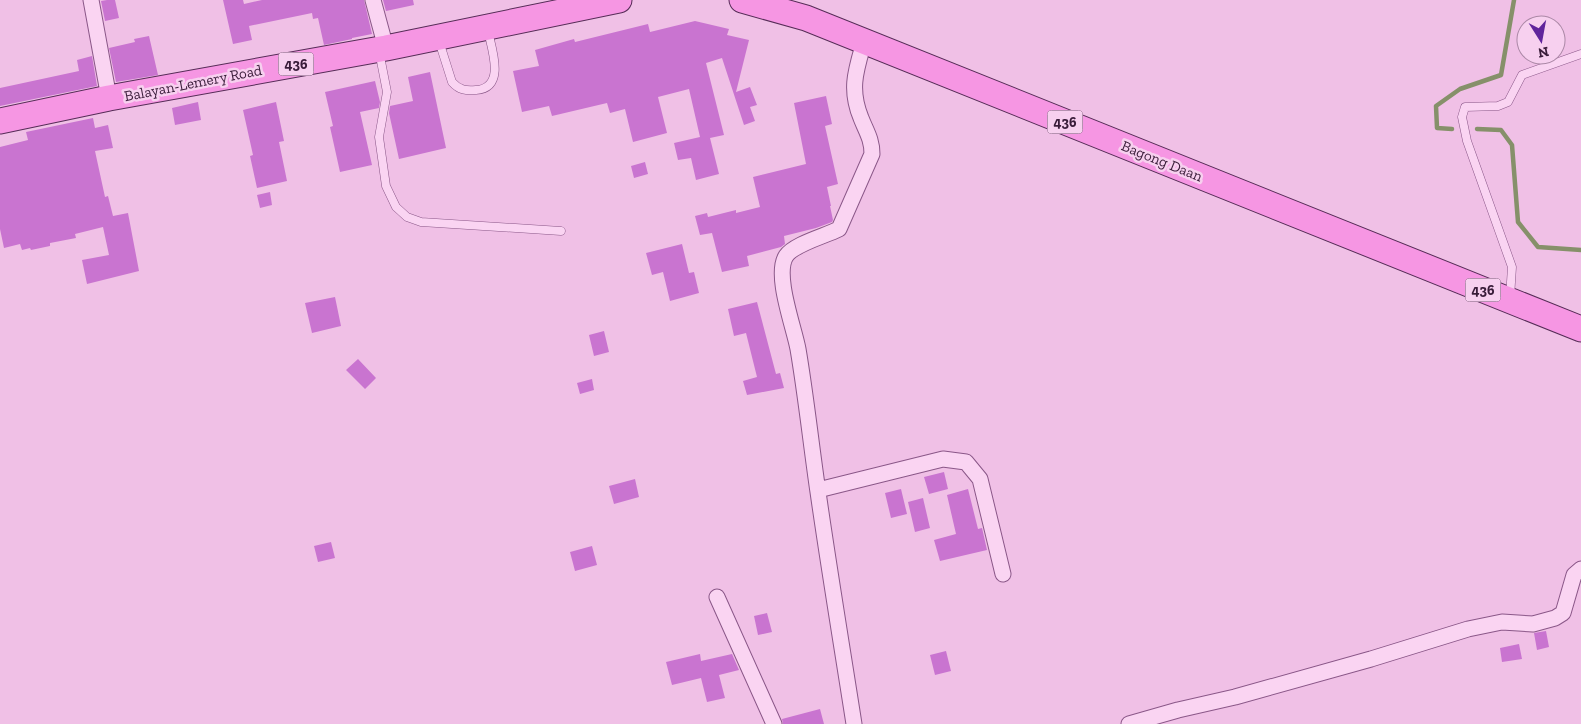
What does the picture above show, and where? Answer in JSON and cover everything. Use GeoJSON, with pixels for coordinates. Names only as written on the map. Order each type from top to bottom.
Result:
{"type":"FeatureCollection","features":[{"type":"Feature","properties":{"kind":"main road","name":"Balayan-Lemery Road"},"geometry":{"type":"LineString","coordinates":[[0,122],[109,98],[382,49],[619,0]]}},
{"type":"Feature","properties":{"kind":"main road","name":"Bagong Daan"},"geometry":{"type":"LineString","coordinates":[[742,0],[806,18],[1581,329]]}},
{"type":"Feature","properties":{"kind":"street"},"geometry":{"type":"LineString","coordinates":[[91,0],[109,98]]}},
{"type":"Feature","properties":{"kind":"street"},"geometry":{"type":"LineString","coordinates":[[373,0],[382,49]]}},
{"type":"Feature","properties":{"kind":"street"},"geometry":{"type":"LineString","coordinates":[[854,724],[818,490],[806,397],[797,343],[784,291],[782,272],[785,257],[792,249],[839,229],[872,154],[869,132],[861,118],[854,85],[864,42]]}},
{"type":"Feature","properties":{"kind":"street"},"geometry":{"type":"LineString","coordinates":[[818,490],[944,459],[966,462],[980,480],[1004,574]]}},
{"type":"Feature","properties":{"kind":"street"},"geometry":{"type":"LineString","coordinates":[[1129,724],[1371,659],[1468,629],[1502,622],[1533,624],[1555,618],[1562,612],[1574,576],[1581,569]]}},
{"type":"Feature","properties":{"kind":"street"},"geometry":{"type":"LineString","coordinates":[[717,596],[774,724]]}},
{"type":"Feature","properties":{"kind":"lane"},"geometry":{"type":"LineString","coordinates":[[438,38],[452,82],[456,87],[465,91],[479,90],[489,86],[493,81],[495,73],[488,27]]}},
{"type":"Feature","properties":{"kind":"lane"},"geometry":{"type":"LineString","coordinates":[[382,49],[387,92],[379,137],[386,186],[396,207],[407,217],[421,222],[562,231]]}},
{"type":"Feature","properties":{"kind":"lane"},"geometry":{"type":"LineString","coordinates":[[1510,300],[1512,267],[1467,141],[1462,117],[1465,107],[1498,106],[1508,102],[1522,75],[1581,54]]}},
{"type":"Feature","properties":{"kind":"building"},"geometry":{"type":"Polygon","coordinates":[[[115,0],[119,18],[105,21],[101,1],[115,0]]]}},
{"type":"Feature","properties":{"kind":"building"},"geometry":{"type":"Polygon","coordinates":[[[223,0],[243,0],[244,4],[262,0],[364,0],[372,34],[324,45],[318,18],[313,19],[312,13],[249,26],[252,40],[233,44],[223,0]]]}},
{"type":"Feature","properties":{"kind":"building"},"geometry":{"type":"Polygon","coordinates":[[[383,0],[413,0],[414,5],[386,11],[383,0]]]}},
{"type":"Feature","properties":{"kind":"building"},"geometry":{"type":"Polygon","coordinates":[[[695,21],[729,29],[727,35],[749,40],[736,92],[750,87],[757,105],[750,107],[755,121],[744,125],[722,58],[706,63],[724,135],[710,138],[719,174],[696,180],[691,158],[678,160],[674,143],[700,137],[689,89],[658,97],[667,133],[633,142],[625,109],[610,113],[607,103],[552,116],[549,106],[522,112],[513,71],[539,66],[535,50],[574,39],[575,42],[648,24],[650,32],[695,21]]]}},
{"type":"Feature","properties":{"kind":"building"},"geometry":{"type":"Polygon","coordinates":[[[149,36],[158,75],[116,82],[109,48],[135,42],[134,39],[149,36]]]}},
{"type":"Feature","properties":{"kind":"building"},"geometry":{"type":"Polygon","coordinates":[[[92,56],[97,86],[0,106],[0,88],[79,71],[77,60],[92,56]]]}},
{"type":"Feature","properties":{"kind":"building"},"geometry":{"type":"Polygon","coordinates":[[[430,72],[446,148],[399,159],[389,113],[390,106],[413,101],[408,77],[430,72]]]}},
{"type":"Feature","properties":{"kind":"building"},"geometry":{"type":"Polygon","coordinates":[[[375,81],[380,102],[379,108],[360,112],[372,165],[340,172],[330,127],[333,126],[325,92],[375,81]]]}},
{"type":"Feature","properties":{"kind":"building"},"geometry":{"type":"Polygon","coordinates":[[[826,96],[832,124],[825,126],[838,184],[827,187],[832,222],[784,236],[785,244],[781,247],[747,256],[749,266],[722,272],[712,233],[700,235],[695,216],[707,213],[708,217],[736,210],[736,213],[760,207],[753,177],[806,164],[794,103],[826,96]]]}},
{"type":"Feature","properties":{"kind":"building"},"geometry":{"type":"Polygon","coordinates":[[[198,102],[201,120],[175,125],[172,108],[198,102]]]}},
{"type":"Feature","properties":{"kind":"building"},"geometry":{"type":"Polygon","coordinates":[[[276,102],[284,141],[279,142],[287,181],[257,188],[250,156],[253,155],[243,110],[276,102]]]}},
{"type":"Feature","properties":{"kind":"building"},"geometry":{"type":"Polygon","coordinates":[[[93,118],[95,128],[108,125],[113,148],[95,151],[105,197],[108,196],[113,216],[128,213],[139,271],[87,284],[82,260],[109,255],[103,227],[75,234],[76,238],[50,243],[50,246],[22,250],[20,244],[4,248],[0,229],[0,147],[28,140],[26,132],[93,118]]]}},
{"type":"Feature","properties":{"kind":"building"},"geometry":{"type":"Polygon","coordinates":[[[645,162],[648,174],[634,178],[631,166],[645,162]]]}},
{"type":"Feature","properties":{"kind":"building"},"geometry":{"type":"Polygon","coordinates":[[[270,192],[272,205],[260,208],[257,195],[270,192]]]}},
{"type":"Feature","properties":{"kind":"building"},"geometry":{"type":"Polygon","coordinates":[[[682,244],[689,273],[694,272],[699,293],[670,301],[663,272],[652,275],[646,253],[682,244]]]}},
{"type":"Feature","properties":{"kind":"building"},"geometry":{"type":"Polygon","coordinates":[[[335,297],[341,326],[312,333],[305,303],[335,297]]]}},
{"type":"Feature","properties":{"kind":"building"},"geometry":{"type":"Polygon","coordinates":[[[757,302],[776,374],[780,373],[784,388],[747,395],[743,381],[757,377],[746,333],[734,336],[728,309],[757,302]]]}},
{"type":"Feature","properties":{"kind":"building"},"geometry":{"type":"Polygon","coordinates":[[[604,331],[609,352],[594,356],[589,335],[604,331]]]}},
{"type":"Feature","properties":{"kind":"building"},"geometry":{"type":"Polygon","coordinates":[[[358,359],[376,378],[365,389],[346,370],[358,359]]]}},
{"type":"Feature","properties":{"kind":"building"},"geometry":{"type":"Polygon","coordinates":[[[592,379],[594,390],[580,394],[577,383],[592,379]]]}},
{"type":"Feature","properties":{"kind":"building"},"geometry":{"type":"Polygon","coordinates":[[[944,472],[948,489],[929,494],[924,477],[944,472]]]}},
{"type":"Feature","properties":{"kind":"building"},"geometry":{"type":"Polygon","coordinates":[[[635,479],[639,497],[614,504],[609,486],[635,479]]]}},
{"type":"Feature","properties":{"kind":"building"},"geometry":{"type":"Polygon","coordinates":[[[901,489],[907,514],[891,518],[885,493],[901,489]]]}},
{"type":"Feature","properties":{"kind":"building"},"geometry":{"type":"Polygon","coordinates":[[[968,489],[978,529],[982,528],[987,550],[940,561],[934,540],[956,534],[947,495],[968,489]]]}},
{"type":"Feature","properties":{"kind":"building"},"geometry":{"type":"Polygon","coordinates":[[[923,498],[930,528],[915,532],[908,502],[923,498]]]}},
{"type":"Feature","properties":{"kind":"building"},"geometry":{"type":"Polygon","coordinates":[[[331,542],[335,558],[318,562],[314,546],[331,542]]]}},
{"type":"Feature","properties":{"kind":"building"},"geometry":{"type":"Polygon","coordinates":[[[592,546],[597,565],[575,571],[570,552],[592,546]]]}},
{"type":"Feature","properties":{"kind":"building"},"geometry":{"type":"Polygon","coordinates":[[[767,613],[772,632],[758,635],[754,616],[767,613]]]}},
{"type":"Feature","properties":{"kind":"building"},"geometry":{"type":"Polygon","coordinates":[[[1546,631],[1549,647],[1537,650],[1534,633],[1546,631]]]}},
{"type":"Feature","properties":{"kind":"building"},"geometry":{"type":"Polygon","coordinates":[[[1519,644],[1522,659],[1502,662],[1500,648],[1519,644]]]}},
{"type":"Feature","properties":{"kind":"building"},"geometry":{"type":"Polygon","coordinates":[[[946,651],[951,671],[935,675],[930,655],[946,651]]]}},
{"type":"Feature","properties":{"kind":"building"},"geometry":{"type":"Polygon","coordinates":[[[700,654],[701,661],[732,654],[739,670],[719,675],[725,698],[707,702],[701,678],[672,685],[666,662],[700,654]]]}},
{"type":"Feature","properties":{"kind":"building"},"geometry":{"type":"Polygon","coordinates":[[[820,709],[824,724],[783,724],[782,719],[820,709]]]}},
{"type":"Feature","properties":{"kind":"waterway"},"geometry":{"type":"LineString","coordinates":[[1452,129],[1437,128],[1436,106],[1460,89],[1501,75],[1514,0]]}},
{"type":"Feature","properties":{"kind":"waterway"},"geometry":{"type":"LineString","coordinates":[[1477,129],[1501,130],[1512,145],[1518,222],[1538,247],[1581,250]]}}]}
